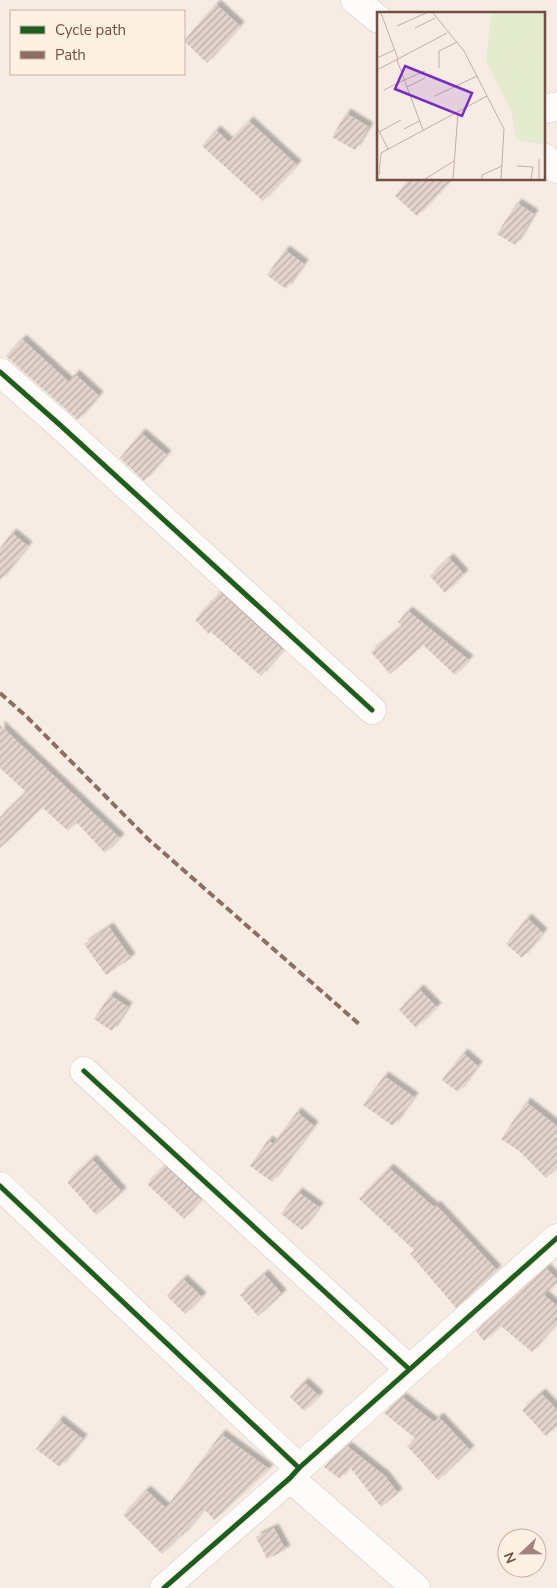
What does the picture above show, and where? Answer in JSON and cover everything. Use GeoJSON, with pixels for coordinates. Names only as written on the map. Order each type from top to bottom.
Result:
{"type":"FeatureCollection","features":[{"type":"Feature","properties":{"kind":"street"},"geometry":{"type":"LineString","coordinates":[[355,0],[377,18]]}},
{"type":"Feature","properties":{"kind":"street"},"geometry":{"type":"LineString","coordinates":[[544,110],[557,106]]}},
{"type":"Feature","properties":{"kind":"street"},"geometry":{"type":"LineString","coordinates":[[544,158],[557,168]]}},
{"type":"Feature","properties":{"kind":"street"},"geometry":{"type":"LineString","coordinates":[[0,372],[372,710]]}},
{"type":"Feature","properties":{"kind":"street"},"geometry":{"type":"LineString","coordinates":[[84,1071],[409,1369]]}},
{"type":"Feature","properties":{"kind":"street"},"geometry":{"type":"LineString","coordinates":[[0,1186],[294,1473],[416,1588]]}},
{"type":"Feature","properties":{"kind":"street"},"geometry":{"type":"LineString","coordinates":[[164,1588],[557,1238]]}},
{"type":"Feature","properties":{"kind":"building"},"geometry":{"type":"Polygon","coordinates":[[[216,4],[240,26],[207,63],[185,40],[216,4]]]}},
{"type":"Feature","properties":{"kind":"building"},"geometry":{"type":"Polygon","coordinates":[[[346,113],[369,127],[355,150],[332,137],[346,113]]]}},
{"type":"Feature","properties":{"kind":"building"},"geometry":{"type":"Polygon","coordinates":[[[249,121],[297,165],[263,201],[202,146],[216,130],[229,142],[249,121]]]}},
{"type":"Feature","properties":{"kind":"building"},"geometry":{"type":"Polygon","coordinates":[[[409,180],[451,180],[417,216],[395,196],[409,180]]]}},
{"type":"Feature","properties":{"kind":"building"},"geometry":{"type":"Polygon","coordinates":[[[517,203],[534,214],[515,245],[497,234],[517,203]]]}},
{"type":"Feature","properties":{"kind":"building"},"geometry":{"type":"Polygon","coordinates":[[[285,250],[304,264],[286,289],[267,275],[285,250]]]}},
{"type":"Feature","properties":{"kind":"building"},"geometry":{"type":"Polygon","coordinates":[[[22,339],[69,382],[75,374],[99,396],[78,420],[6,356],[22,339]]]}},
{"type":"Feature","properties":{"kind":"building"},"geometry":{"type":"Polygon","coordinates":[[[141,433],[167,455],[144,481],[120,458],[141,433]]]}},
{"type":"Feature","properties":{"kind":"building"},"geometry":{"type":"Polygon","coordinates":[[[12,533],[28,546],[0,581],[0,548],[12,533]]]}},
{"type":"Feature","properties":{"kind":"building"},"geometry":{"type":"Polygon","coordinates":[[[449,558],[464,574],[445,593],[430,576],[449,558]]]}},
{"type":"Feature","properties":{"kind":"building"},"geometry":{"type":"Polygon","coordinates":[[[220,592],[283,650],[261,676],[211,632],[209,634],[195,620],[220,592]]]}},
{"type":"Feature","properties":{"kind":"building"},"geometry":{"type":"Polygon","coordinates":[[[408,611],[469,660],[455,675],[423,645],[390,674],[371,652],[402,626],[398,622],[408,611]]]}},
{"type":"Feature","properties":{"kind":"building"},"geometry":{"type":"Polygon","coordinates":[[[0,725],[120,838],[105,853],[76,822],[68,831],[42,807],[0,848],[0,817],[26,792],[0,768],[0,725]]]}},
{"type":"Feature","properties":{"kind":"building"},"geometry":{"type":"Polygon","coordinates":[[[527,918],[543,933],[522,958],[506,944],[527,918]]]}},
{"type":"Feature","properties":{"kind":"building"},"geometry":{"type":"Polygon","coordinates":[[[109,927],[131,958],[106,975],[84,944],[109,927]]]}},
{"type":"Feature","properties":{"kind":"building"},"geometry":{"type":"Polygon","coordinates":[[[419,989],[437,1007],[416,1028],[399,1010],[419,989]]]}},
{"type":"Feature","properties":{"kind":"building"},"geometry":{"type":"Polygon","coordinates":[[[110,995],[128,1007],[112,1031],[94,1019],[110,995]]]}},
{"type":"Feature","properties":{"kind":"building"},"geometry":{"type":"Polygon","coordinates":[[[463,1053],[478,1066],[458,1092],[442,1080],[463,1053]]]}},
{"type":"Feature","properties":{"kind":"building"},"geometry":{"type":"Polygon","coordinates":[[[384,1076],[414,1097],[393,1126],[363,1105],[384,1076]]]}},
{"type":"Feature","properties":{"kind":"building"},"geometry":{"type":"Polygon","coordinates":[[[526,1102],[557,1126],[557,1167],[546,1178],[519,1151],[501,1139],[526,1102]]]}},
{"type":"Feature","properties":{"kind":"building"},"geometry":{"type":"Polygon","coordinates":[[[297,1112],[314,1126],[272,1182],[250,1166],[268,1140],[273,1144],[297,1112]]]}},
{"type":"Feature","properties":{"kind":"building"},"geometry":{"type":"Polygon","coordinates":[[[92,1159],[122,1192],[96,1215],[67,1182],[92,1159]]]}},
{"type":"Feature","properties":{"kind":"building"},"geometry":{"type":"Polygon","coordinates":[[[165,1166],[201,1200],[184,1219],[147,1184],[165,1166]]]}},
{"type":"Feature","properties":{"kind":"building"},"geometry":{"type":"Polygon","coordinates":[[[389,1168],[434,1207],[436,1205],[497,1270],[456,1308],[410,1254],[414,1250],[359,1199],[389,1168]]]}},
{"type":"Feature","properties":{"kind":"building"},"geometry":{"type":"Polygon","coordinates":[[[298,1192],[319,1207],[302,1230],[281,1214],[298,1192]]]}},
{"type":"Feature","properties":{"kind":"building"},"geometry":{"type":"Polygon","coordinates":[[[546,1268],[557,1279],[557,1282],[544,1295],[557,1306],[557,1323],[532,1352],[501,1326],[484,1341],[476,1331],[546,1268]]]}},
{"type":"Feature","properties":{"kind":"building"},"geometry":{"type":"Polygon","coordinates":[[[264,1274],[282,1294],[258,1316],[240,1295],[264,1274]]]}},
{"type":"Feature","properties":{"kind":"building"},"geometry":{"type":"Polygon","coordinates":[[[183,1279],[202,1297],[185,1314],[167,1296],[183,1279]]]}},
{"type":"Feature","properties":{"kind":"building"},"geometry":{"type":"Polygon","coordinates":[[[304,1382],[319,1396],[304,1411],[290,1397],[304,1382]]]}},
{"type":"Feature","properties":{"kind":"building"},"geometry":{"type":"Polygon","coordinates":[[[541,1393],[557,1410],[557,1425],[546,1436],[522,1410],[541,1393]]]}},
{"type":"Feature","properties":{"kind":"building"},"geometry":{"type":"Polygon","coordinates":[[[402,1397],[434,1422],[439,1417],[470,1450],[438,1480],[407,1446],[416,1439],[384,1413],[402,1397]]]}},
{"type":"Feature","properties":{"kind":"building"},"geometry":{"type":"Polygon","coordinates":[[[59,1420],[83,1439],[60,1467],[36,1449],[59,1420]]]}},
{"type":"Feature","properties":{"kind":"building"},"geometry":{"type":"Polygon","coordinates":[[[221,1434],[269,1469],[214,1520],[204,1509],[182,1536],[162,1554],[123,1515],[146,1490],[166,1508],[221,1434]]]}},
{"type":"Feature","properties":{"kind":"building"},"geometry":{"type":"Polygon","coordinates":[[[347,1446],[385,1476],[398,1493],[381,1507],[349,1466],[340,1479],[324,1467],[347,1446]]]}},
{"type":"Feature","properties":{"kind":"building"},"geometry":{"type":"Polygon","coordinates":[[[274,1528],[286,1550],[267,1559],[256,1537],[274,1528]]]}},
{"type":"Feature","properties":{"kind":"marked path"},"geometry":{"type":"LineString","coordinates":[[0,693],[27,717],[148,839],[359,1024]]}},
{"type":"Feature","properties":{"kind":"cycle path"},"geometry":{"type":"LineString","coordinates":[[0,372],[372,710]]}},
{"type":"Feature","properties":{"kind":"cycle path"},"geometry":{"type":"LineString","coordinates":[[84,1071],[409,1369]]}},
{"type":"Feature","properties":{"kind":"cycle path"},"geometry":{"type":"LineString","coordinates":[[0,1186],[299,1468]]}},
{"type":"Feature","properties":{"kind":"cycle path"},"geometry":{"type":"LineString","coordinates":[[164,1588],[290,1478],[557,1238]]}}]}
